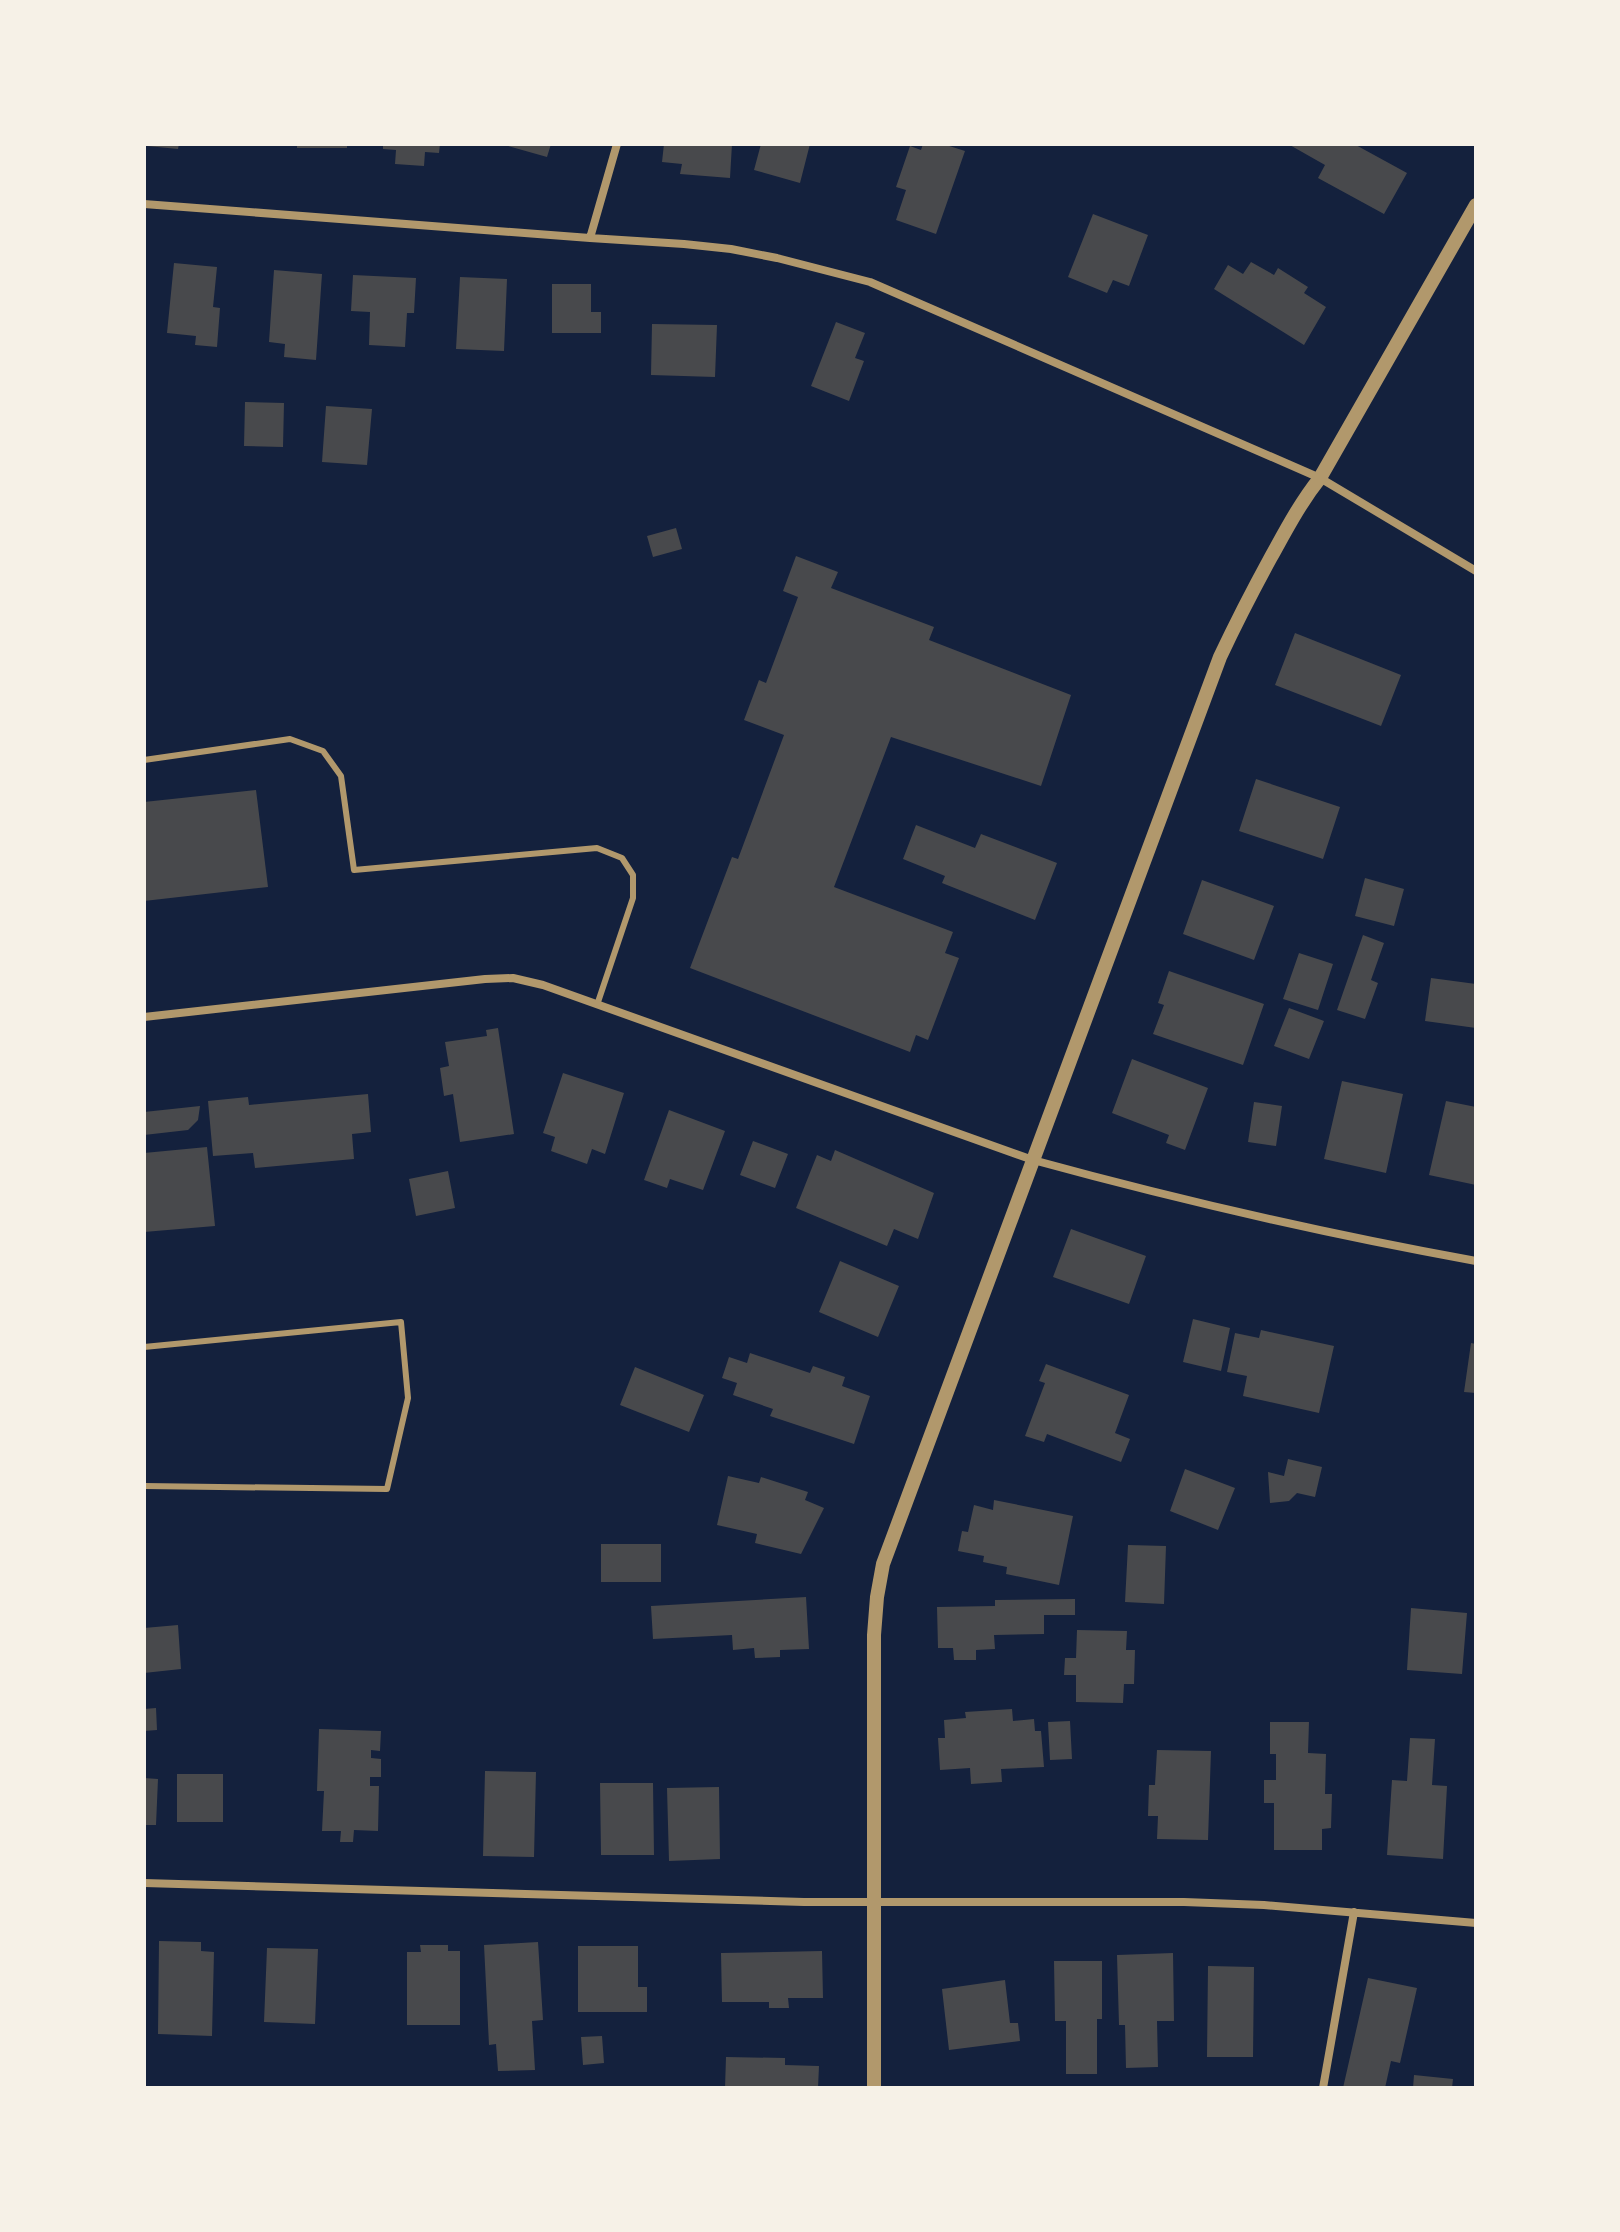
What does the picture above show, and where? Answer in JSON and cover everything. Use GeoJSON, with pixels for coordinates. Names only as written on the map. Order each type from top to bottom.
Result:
{"type":"FeatureCollection","features":[{"type":"Feature","properties":{"kind":"street"},"geometry":{"type":"LineString","coordinates":[[590,238],[617,144]]}},
{"type":"Feature","properties":{"kind":"street"},"geometry":{"type":"LineString","coordinates":[[144,204],[731,249],[870,282],[1320,478],[1476,571]]}},
{"type":"Feature","properties":{"kind":"street"},"geometry":{"type":"LineString","coordinates":[[874,2088],[874,1635],[883,1564],[1220,657],[1304,498],[1320,478],[1476,205]]}},
{"type":"Feature","properties":{"kind":"street"},"geometry":{"type":"LineString","coordinates":[[144,1017],[500,978],[528,980],[1033,1160],[1312,1229],[1476,1261]]}},
{"type":"Feature","properties":{"kind":"street"},"geometry":{"type":"LineString","coordinates":[[144,1883],[875,1903],[1170,1901],[1264,1905],[1476,1923]]}},
{"type":"Feature","properties":{"kind":"street"},"geometry":{"type":"LineString","coordinates":[[1323,2088],[1354,1912]]}},
{"type":"Feature","properties":{"kind":"lane"},"geometry":{"type":"LineString","coordinates":[[144,760],[290,739],[323,751],[341,776],[354,870],[597,848],[622,858],[633,875],[633,898],[597,1005]]}},
{"type":"Feature","properties":{"kind":"lane"},"geometry":{"type":"LineString","coordinates":[[144,1347],[401,1322],[408,1398],[387,1489],[144,1486]]}},
{"type":"Feature","properties":{"kind":"building"},"geometry":{"type":"Polygon","coordinates":[[[148,144],[179,144],[178,149],[148,144]]]}},
{"type":"Feature","properties":{"kind":"building"},"geometry":{"type":"Polygon","coordinates":[[[297,144],[347,144],[347,148],[297,148],[297,144]]]}},
{"type":"Feature","properties":{"kind":"building"},"geometry":{"type":"Polygon","coordinates":[[[383,144],[440,144],[439,153],[425,152],[424,166],[395,164],[396,150],[383,149],[383,144]]]}},
{"type":"Feature","properties":{"kind":"building"},"geometry":{"type":"Polygon","coordinates":[[[501,144],[551,144],[547,157],[501,144]]]}},
{"type":"Feature","properties":{"kind":"building"},"geometry":{"type":"Polygon","coordinates":[[[664,144],[732,144],[730,178],[680,174],[682,164],[662,162],[664,144]]]}},
{"type":"Feature","properties":{"kind":"building"},"geometry":{"type":"Polygon","coordinates":[[[761,144],[810,144],[800,183],[754,170],[761,144]]]}},
{"type":"Feature","properties":{"kind":"building"},"geometry":{"type":"Polygon","coordinates":[[[923,144],[943,144],[965,151],[936,234],[896,220],[906,190],[896,187],[910,146],[921,150],[923,144]]]}},
{"type":"Feature","properties":{"kind":"building"},"geometry":{"type":"Polygon","coordinates":[[[1288,144],[1354,144],[1407,173],[1384,214],[1318,178],[1325,165],[1288,144]]]}},
{"type":"Feature","properties":{"kind":"building"},"geometry":{"type":"Polygon","coordinates":[[[1093,214],[1148,235],[1129,286],[1113,280],[1107,293],[1068,277],[1093,214]]]}},
{"type":"Feature","properties":{"kind":"building"},"geometry":{"type":"Polygon","coordinates":[[[1251,262],[1274,275],[1278,268],[1308,287],[1304,293],[1326,307],[1304,345],[1214,289],[1228,265],[1243,274],[1251,262]]]}},
{"type":"Feature","properties":{"kind":"building"},"geometry":{"type":"Polygon","coordinates":[[[174,263],[217,267],[213,307],[220,308],[217,347],[195,345],[196,336],[167,333],[174,263]]]}},
{"type":"Feature","properties":{"kind":"building"},"geometry":{"type":"Polygon","coordinates":[[[274,270],[322,274],[316,360],[284,357],[285,344],[269,342],[274,270]]]}},
{"type":"Feature","properties":{"kind":"building"},"geometry":{"type":"Polygon","coordinates":[[[353,275],[416,278],[414,313],[407,313],[405,347],[369,345],[370,312],[351,311],[353,275]]]}},
{"type":"Feature","properties":{"kind":"building"},"geometry":{"type":"Polygon","coordinates":[[[460,277],[507,279],[504,351],[456,349],[460,277]]]}},
{"type":"Feature","properties":{"kind":"building"},"geometry":{"type":"Polygon","coordinates":[[[552,284],[591,284],[591,312],[601,312],[601,333],[552,333],[552,284]]]}},
{"type":"Feature","properties":{"kind":"building"},"geometry":{"type":"Polygon","coordinates":[[[836,322],[865,333],[855,358],[864,361],[849,401],[811,386],[836,322]]]}},
{"type":"Feature","properties":{"kind":"building"},"geometry":{"type":"Polygon","coordinates":[[[652,324],[717,325],[715,377],[651,375],[652,324]]]}},
{"type":"Feature","properties":{"kind":"building"},"geometry":{"type":"Polygon","coordinates":[[[245,402],[284,403],[283,447],[244,446],[245,402]]]}},
{"type":"Feature","properties":{"kind":"building"},"geometry":{"type":"Polygon","coordinates":[[[326,406],[372,409],[367,465],[322,462],[326,406]]]}},
{"type":"Feature","properties":{"kind":"building"},"geometry":{"type":"Polygon","coordinates":[[[676,528],[682,549],[653,557],[647,536],[676,528]]]}},
{"type":"Feature","properties":{"kind":"building"},"geometry":{"type":"Polygon","coordinates":[[[796,556],[838,572],[831,588],[934,627],[929,640],[1071,695],[1041,786],[891,737],[834,887],[953,932],[945,953],[959,958],[928,1040],[916,1035],[910,1052],[690,968],[732,857],[738,859],[784,735],[744,720],[759,680],[766,683],[798,597],[783,591],[796,556]]]}},
{"type":"Feature","properties":{"kind":"building"},"geometry":{"type":"Polygon","coordinates":[[[1295,633],[1401,675],[1381,726],[1275,685],[1295,633]]]}},
{"type":"Feature","properties":{"kind":"building"},"geometry":{"type":"Polygon","coordinates":[[[1256,779],[1340,807],[1323,859],[1239,831],[1256,779]]]}},
{"type":"Feature","properties":{"kind":"building"},"geometry":{"type":"Polygon","coordinates":[[[256,790],[268,887],[144,901],[144,802],[256,790]]]}},
{"type":"Feature","properties":{"kind":"building"},"geometry":{"type":"Polygon","coordinates":[[[916,825],[975,848],[981,834],[1057,863],[1035,920],[942,883],[945,876],[903,859],[916,825]]]}},
{"type":"Feature","properties":{"kind":"building"},"geometry":{"type":"Polygon","coordinates":[[[1365,878],[1404,889],[1394,926],[1355,916],[1365,878]]]}},
{"type":"Feature","properties":{"kind":"building"},"geometry":{"type":"Polygon","coordinates":[[[1202,880],[1274,906],[1254,960],[1183,934],[1202,880]]]}},
{"type":"Feature","properties":{"kind":"building"},"geometry":{"type":"Polygon","coordinates":[[[1363,935],[1384,943],[1371,980],[1378,983],[1365,1019],[1337,1010],[1363,935]]]}},
{"type":"Feature","properties":{"kind":"building"},"geometry":{"type":"Polygon","coordinates":[[[1299,953],[1333,964],[1318,1010],[1283,999],[1299,953]]]}},
{"type":"Feature","properties":{"kind":"building"},"geometry":{"type":"Polygon","coordinates":[[[1169,971],[1264,1004],[1243,1065],[1153,1034],[1164,1005],[1158,1003],[1169,971]]]}},
{"type":"Feature","properties":{"kind":"building"},"geometry":{"type":"Polygon","coordinates":[[[1431,978],[1476,984],[1476,1028],[1425,1021],[1431,978]]]}},
{"type":"Feature","properties":{"kind":"building"},"geometry":{"type":"Polygon","coordinates":[[[1289,1008],[1324,1021],[1309,1059],[1274,1046],[1289,1008]]]}},
{"type":"Feature","properties":{"kind":"building"},"geometry":{"type":"Polygon","coordinates":[[[498,1028],[514,1134],[460,1142],[453,1094],[444,1096],[440,1068],[449,1066],[445,1042],[487,1036],[486,1030],[498,1028]]]}},
{"type":"Feature","properties":{"kind":"building"},"geometry":{"type":"Polygon","coordinates":[[[1132,1059],[1208,1088],[1185,1150],[1166,1143],[1169,1135],[1112,1113],[1132,1059]]]}},
{"type":"Feature","properties":{"kind":"building"},"geometry":{"type":"Polygon","coordinates":[[[563,1073],[624,1093],[605,1154],[592,1149],[587,1164],[551,1151],[555,1137],[543,1133],[563,1073]]]}},
{"type":"Feature","properties":{"kind":"building"},"geometry":{"type":"Polygon","coordinates":[[[1342,1081],[1403,1094],[1386,1173],[1324,1159],[1342,1081]]]}},
{"type":"Feature","properties":{"kind":"building"},"geometry":{"type":"Polygon","coordinates":[[[368,1094],[371,1132],[352,1134],[354,1159],[255,1168],[253,1153],[213,1156],[208,1101],[248,1097],[249,1105],[368,1094]]]}},
{"type":"Feature","properties":{"kind":"building"},"geometry":{"type":"Polygon","coordinates":[[[1446,1101],[1476,1107],[1476,1185],[1429,1175],[1446,1101]]]}},
{"type":"Feature","properties":{"kind":"building"},"geometry":{"type":"Polygon","coordinates":[[[1254,1102],[1282,1106],[1276,1146],[1248,1142],[1254,1102]]]}},
{"type":"Feature","properties":{"kind":"building"},"geometry":{"type":"Polygon","coordinates":[[[200,1106],[198,1120],[188,1130],[144,1135],[144,1112],[200,1106]]]}},
{"type":"Feature","properties":{"kind":"building"},"geometry":{"type":"Polygon","coordinates":[[[669,1110],[725,1131],[703,1190],[670,1179],[667,1188],[644,1180],[669,1110]]]}},
{"type":"Feature","properties":{"kind":"building"},"geometry":{"type":"Polygon","coordinates":[[[753,1141],[788,1154],[775,1188],[740,1175],[753,1141]]]}},
{"type":"Feature","properties":{"kind":"building"},"geometry":{"type":"Polygon","coordinates":[[[207,1147],[215,1226],[144,1232],[144,1153],[207,1147]]]}},
{"type":"Feature","properties":{"kind":"building"},"geometry":{"type":"Polygon","coordinates":[[[835,1150],[934,1193],[918,1239],[894,1229],[887,1246],[796,1208],[817,1155],[831,1161],[835,1150]]]}},
{"type":"Feature","properties":{"kind":"building"},"geometry":{"type":"Polygon","coordinates":[[[448,1171],[455,1208],[416,1216],[409,1179],[448,1171]]]}},
{"type":"Feature","properties":{"kind":"building"},"geometry":{"type":"Polygon","coordinates":[[[1071,1229],[1146,1256],[1129,1304],[1053,1277],[1071,1229]]]}},
{"type":"Feature","properties":{"kind":"building"},"geometry":{"type":"Polygon","coordinates":[[[840,1261],[899,1286],[878,1337],[819,1312],[840,1261]]]}},
{"type":"Feature","properties":{"kind":"building"},"geometry":{"type":"Polygon","coordinates":[[[1193,1319],[1230,1328],[1221,1371],[1183,1362],[1193,1319]]]}},
{"type":"Feature","properties":{"kind":"building"},"geometry":{"type":"Polygon","coordinates":[[[1261,1330],[1334,1346],[1319,1413],[1243,1396],[1247,1376],[1227,1372],[1235,1333],[1259,1338],[1261,1330]]]}},
{"type":"Feature","properties":{"kind":"building"},"geometry":{"type":"Polygon","coordinates":[[[1471,1343],[1476,1344],[1476,1393],[1464,1392],[1471,1343]]]}},
{"type":"Feature","properties":{"kind":"building"},"geometry":{"type":"Polygon","coordinates":[[[750,1353],[810,1373],[813,1366],[845,1377],[842,1386],[870,1396],[854,1444],[770,1416],[773,1409],[733,1395],[737,1383],[722,1378],[729,1357],[747,1363],[750,1353]]]}},
{"type":"Feature","properties":{"kind":"building"},"geometry":{"type":"Polygon","coordinates":[[[1046,1364],[1129,1395],[1115,1433],[1130,1439],[1121,1462],[1047,1434],[1044,1442],[1025,1436],[1045,1383],[1039,1381],[1046,1364]]]}},
{"type":"Feature","properties":{"kind":"building"},"geometry":{"type":"Polygon","coordinates":[[[635,1367],[704,1395],[689,1432],[620,1405],[635,1367]]]}},
{"type":"Feature","properties":{"kind":"building"},"geometry":{"type":"Polygon","coordinates":[[[1288,1459],[1322,1467],[1315,1497],[1297,1493],[1289,1501],[1270,1503],[1268,1472],[1284,1476],[1288,1459]]]}},
{"type":"Feature","properties":{"kind":"building"},"geometry":{"type":"Polygon","coordinates":[[[1185,1469],[1235,1488],[1218,1530],[1170,1511],[1185,1469]]]}},
{"type":"Feature","properties":{"kind":"building"},"geometry":{"type":"Polygon","coordinates":[[[728,1476],[759,1483],[761,1477],[808,1492],[805,1500],[824,1508],[801,1554],[755,1543],[757,1534],[717,1525],[728,1476]]]}},
{"type":"Feature","properties":{"kind":"building"},"geometry":{"type":"Polygon","coordinates":[[[994,1500],[1073,1516],[1059,1585],[1006,1574],[1007,1567],[983,1562],[984,1556],[958,1551],[962,1531],[968,1532],[974,1505],[993,1510],[994,1500]]]}},
{"type":"Feature","properties":{"kind":"building"},"geometry":{"type":"Polygon","coordinates":[[[601,1544],[661,1544],[661,1582],[601,1582],[601,1544]]]}},
{"type":"Feature","properties":{"kind":"building"},"geometry":{"type":"Polygon","coordinates":[[[1128,1545],[1166,1546],[1164,1604],[1125,1602],[1128,1545]]]}},
{"type":"Feature","properties":{"kind":"building"},"geometry":{"type":"Polygon","coordinates":[[[806,1597],[809,1649],[780,1650],[780,1657],[755,1658],[754,1648],[733,1650],[732,1635],[653,1639],[651,1606],[806,1597]]]}},
{"type":"Feature","properties":{"kind":"building"},"geometry":{"type":"Polygon","coordinates":[[[1075,1599],[1075,1615],[1044,1615],[1044,1634],[994,1635],[995,1649],[976,1650],[976,1660],[954,1660],[953,1648],[938,1648],[937,1607],[995,1606],[995,1600],[1075,1599]]]}},
{"type":"Feature","properties":{"kind":"building"},"geometry":{"type":"Polygon","coordinates":[[[1411,1608],[1467,1613],[1462,1674],[1407,1670],[1411,1608]]]}},
{"type":"Feature","properties":{"kind":"building"},"geometry":{"type":"Polygon","coordinates":[[[178,1625],[181,1669],[144,1673],[144,1628],[178,1625]]]}},
{"type":"Feature","properties":{"kind":"building"},"geometry":{"type":"Polygon","coordinates":[[[1077,1630],[1127,1631],[1126,1650],[1135,1650],[1134,1684],[1124,1684],[1123,1703],[1076,1702],[1076,1675],[1064,1675],[1065,1658],[1076,1658],[1077,1630]]]}},
{"type":"Feature","properties":{"kind":"building"},"geometry":{"type":"Polygon","coordinates":[[[156,1708],[157,1730],[144,1731],[144,1709],[156,1708]]]}},
{"type":"Feature","properties":{"kind":"building"},"geometry":{"type":"Polygon","coordinates":[[[1012,1709],[1013,1721],[1034,1719],[1035,1731],[1041,1731],[1044,1767],[1001,1769],[1002,1782],[971,1784],[970,1768],[940,1770],[938,1738],[945,1738],[944,1720],[966,1718],[965,1712],[1012,1709]]]}},
{"type":"Feature","properties":{"kind":"building"},"geometry":{"type":"Polygon","coordinates":[[[1070,1721],[1072,1759],[1050,1760],[1048,1722],[1070,1721]]]}},
{"type":"Feature","properties":{"kind":"building"},"geometry":{"type":"Polygon","coordinates":[[[1270,1722],[1309,1722],[1308,1753],[1326,1754],[1325,1794],[1332,1794],[1331,1828],[1322,1829],[1322,1850],[1274,1850],[1274,1803],[1264,1803],[1264,1780],[1276,1780],[1276,1754],[1270,1754],[1270,1722]]]}},
{"type":"Feature","properties":{"kind":"building"},"geometry":{"type":"Polygon","coordinates":[[[319,1729],[381,1731],[380,1751],[371,1750],[371,1758],[381,1759],[381,1777],[370,1777],[370,1786],[379,1786],[378,1831],[354,1830],[353,1842],[340,1842],[341,1831],[322,1831],[324,1791],[317,1791],[319,1729]]]}},
{"type":"Feature","properties":{"kind":"building"},"geometry":{"type":"Polygon","coordinates":[[[1410,1738],[1435,1739],[1432,1785],[1447,1786],[1443,1859],[1387,1855],[1392,1780],[1407,1781],[1410,1738]]]}},
{"type":"Feature","properties":{"kind":"building"},"geometry":{"type":"Polygon","coordinates":[[[1157,1750],[1211,1751],[1208,1840],[1157,1839],[1158,1816],[1148,1816],[1149,1785],[1155,1785],[1157,1750]]]}},
{"type":"Feature","properties":{"kind":"building"},"geometry":{"type":"Polygon","coordinates":[[[485,1771],[536,1772],[534,1857],[483,1856],[485,1771]]]}},
{"type":"Feature","properties":{"kind":"building"},"geometry":{"type":"Polygon","coordinates":[[[177,1774],[223,1774],[223,1822],[177,1822],[177,1774]]]}},
{"type":"Feature","properties":{"kind":"building"},"geometry":{"type":"Polygon","coordinates":[[[144,1778],[158,1779],[156,1825],[144,1825],[144,1778]]]}},
{"type":"Feature","properties":{"kind":"building"},"geometry":{"type":"Polygon","coordinates":[[[600,1783],[653,1783],[654,1855],[601,1855],[600,1783]]]}},
{"type":"Feature","properties":{"kind":"building"},"geometry":{"type":"Polygon","coordinates":[[[719,1787],[720,1859],[669,1861],[667,1788],[719,1787]]]}},
{"type":"Feature","properties":{"kind":"building"},"geometry":{"type":"Polygon","coordinates":[[[159,1941],[201,1942],[201,1951],[214,1952],[212,2036],[158,2034],[159,1941]]]}},
{"type":"Feature","properties":{"kind":"building"},"geometry":{"type":"Polygon","coordinates":[[[538,1942],[543,2020],[532,2021],[535,2070],[498,2071],[496,2044],[489,2045],[484,1945],[538,1942]]]}},
{"type":"Feature","properties":{"kind":"building"},"geometry":{"type":"Polygon","coordinates":[[[420,1945],[448,1945],[448,1951],[460,1951],[460,2025],[407,2025],[407,1952],[421,1952],[420,1945]]]}},
{"type":"Feature","properties":{"kind":"building"},"geometry":{"type":"Polygon","coordinates":[[[578,1946],[638,1946],[638,1987],[647,1987],[647,2012],[578,2012],[578,1946]]]}},
{"type":"Feature","properties":{"kind":"building"},"geometry":{"type":"Polygon","coordinates":[[[267,1948],[318,1949],[315,2024],[264,2022],[267,1948]]]}},
{"type":"Feature","properties":{"kind":"building"},"geometry":{"type":"Polygon","coordinates":[[[822,1951],[823,1998],[788,1998],[789,2008],[769,2008],[769,2002],[722,2002],[721,1953],[822,1951]]]}},
{"type":"Feature","properties":{"kind":"building"},"geometry":{"type":"Polygon","coordinates":[[[1173,1953],[1174,2021],[1157,2021],[1158,2067],[1126,2068],[1125,2025],[1119,2025],[1117,1955],[1173,1953]]]}},
{"type":"Feature","properties":{"kind":"building"},"geometry":{"type":"Polygon","coordinates":[[[1054,1961],[1102,1961],[1102,2019],[1097,2019],[1097,2074],[1066,2074],[1066,2021],[1055,2021],[1054,1961]]]}},
{"type":"Feature","properties":{"kind":"building"},"geometry":{"type":"Polygon","coordinates":[[[1208,1966],[1254,1967],[1253,2057],[1207,2057],[1208,1966]]]}},
{"type":"Feature","properties":{"kind":"building"},"geometry":{"type":"Polygon","coordinates":[[[1368,1978],[1417,1988],[1400,2063],[1391,2061],[1385,2088],[1343,2088],[1368,1978]]]}},
{"type":"Feature","properties":{"kind":"building"},"geometry":{"type":"Polygon","coordinates":[[[1005,1980],[1010,2023],[1018,2023],[1020,2041],[949,2050],[942,1989],[1005,1980]]]}},
{"type":"Feature","properties":{"kind":"building"},"geometry":{"type":"Polygon","coordinates":[[[602,2036],[604,2063],[583,2065],[581,2037],[602,2036]]]}},
{"type":"Feature","properties":{"kind":"building"},"geometry":{"type":"Polygon","coordinates":[[[726,2057],[785,2058],[785,2065],[819,2066],[818,2088],[725,2088],[726,2057]]]}},
{"type":"Feature","properties":{"kind":"building"},"geometry":{"type":"Polygon","coordinates":[[[1414,2075],[1453,2079],[1452,2088],[1413,2088],[1414,2075]]]}}]}
